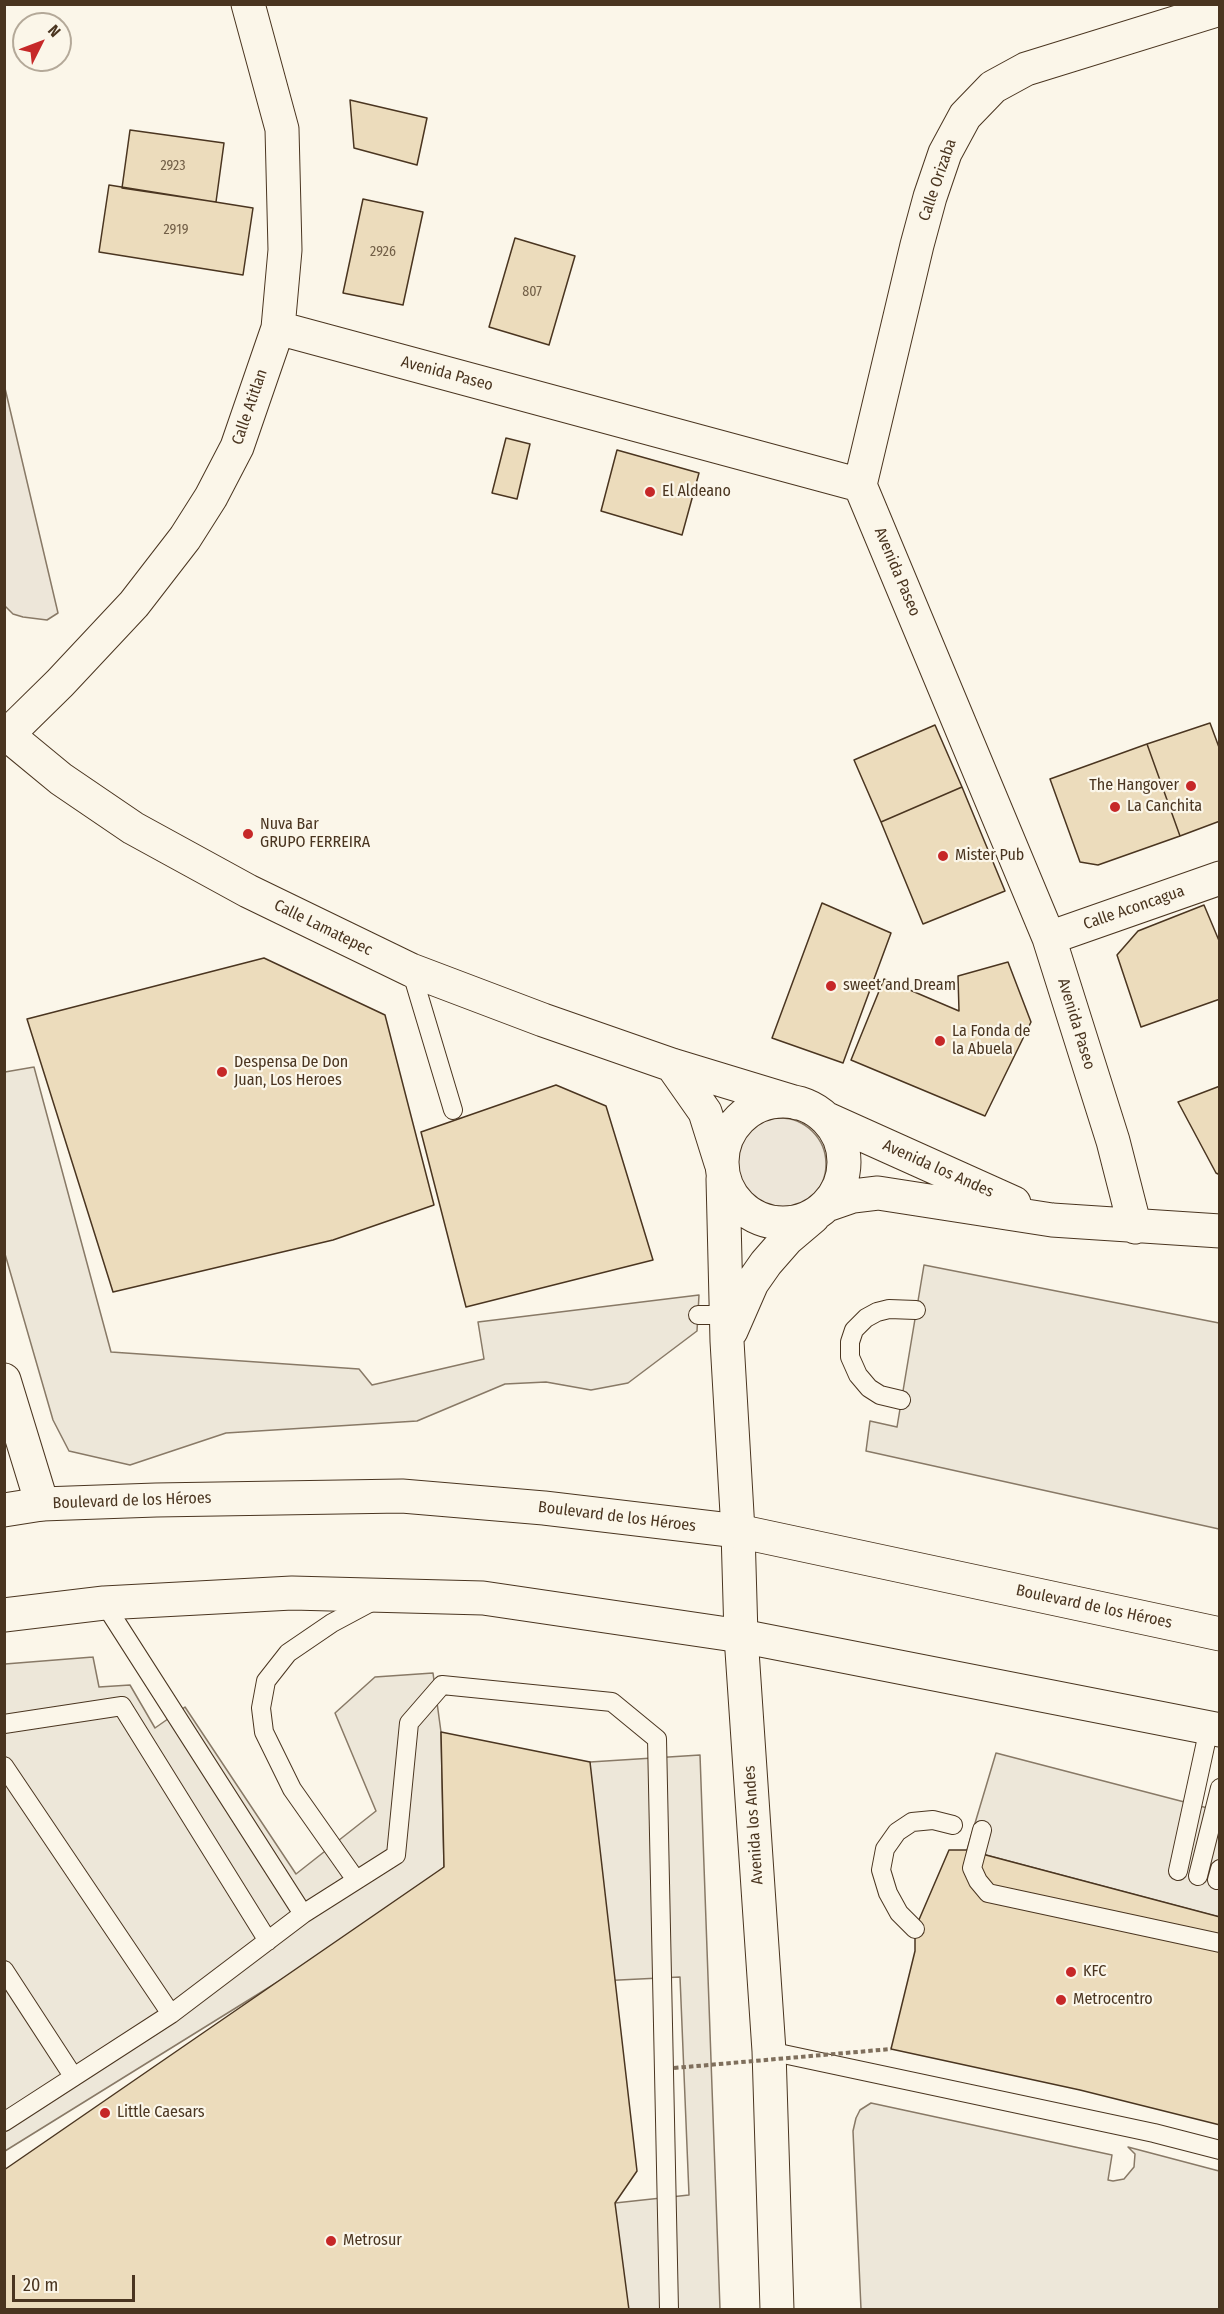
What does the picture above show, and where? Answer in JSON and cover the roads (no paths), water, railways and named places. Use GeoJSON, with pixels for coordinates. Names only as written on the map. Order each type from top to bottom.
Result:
{"type":"FeatureCollection","features":[{"type":"Feature","properties":{"kind":"street","name":"Calle Atitlan"},"geometry":{"type":"LineString","coordinates":[[5,735],[127,612],[185,538],[211,497],[237,447],[278,328],[285,250],[285,159],[282,129],[248,4]]}},
{"type":"Feature","properties":{"kind":"street","name":"Calle Orizaba"},"geometry":{"type":"LineString","coordinates":[[860,485],[930,197],[945,153],[965,116],[993,87],[1015,74],[1053,60],[1220,9]]}},
{"type":"Feature","properties":{"kind":"street","name":"Avenida Paseo"},"geometry":{"type":"LineString","coordinates":[[278,328],[860,485],[1049,938],[1113,1141],[1135,1227]]}},
{"type":"Feature","properties":{"kind":"street","name":"Calle Lamatepec"},"geometry":{"type":"LineString","coordinates":[[5,735],[61,778],[134,828],[248,891],[411,970],[543,1020],[811,1111]]}},
{"type":"Feature","properties":{"kind":"street","name":"Calle Aconcagua"},"geometry":{"type":"LineString","coordinates":[[1049,938],[1220,878]]}},
{"type":"Feature","properties":{"kind":"street"},"geometry":{"type":"LineString","coordinates":[[672,1065],[705,1112],[728,1191],[738,1206],[752,1216],[768,1222],[786,1224],[802,1221],[822,1209],[840,1187],[844,1171],[844,1154],[839,1137],[811,1111],[776,1101],[761,1104],[736,1121],[723,1148],[722,1170]]}},
{"type":"Feature","properties":{"kind":"street","name":"Avenida los Andes"},"geometry":{"type":"LineString","coordinates":[[811,1111],[1052,1220]]}},
{"type":"Feature","properties":{"kind":"street","name":"Avenida los Andes"},"geometry":{"type":"LineString","coordinates":[[722,1170],[717,1324],[738,1531],[741,1636],[769,2051],[777,2310]]}},
{"type":"Feature","properties":{"kind":"street","name":"Avenida los Andes"},"geometry":{"type":"LineString","coordinates":[[717,1324],[742,1303],[761,1270],[788,1239],[822,1209],[853,1196],[878,1193],[1052,1220],[1220,1231]]}},
{"type":"Feature","properties":{"kind":"street"},"geometry":{"type":"LineString","coordinates":[[4,1380],[42,1504]]}},
{"type":"Feature","properties":{"kind":"street","name":"Boulevard de los Héroes"},"geometry":{"type":"LineString","coordinates":[[4,1510],[42,1504],[167,1499],[402,1496],[544,1508],[738,1531],[1220,1634]]}},
{"type":"Feature","properties":{"kind":"street"},"geometry":{"type":"LineString","coordinates":[[4,1616],[104,1603],[292,1593],[483,1598],[741,1636],[1214,1729]]}},
{"type":"Feature","properties":{"kind":"lane"},"geometry":{"type":"LineString","coordinates":[[411,970],[453,1110]]}},
{"type":"Feature","properties":{"kind":"lane"},"geometry":{"type":"LineString","coordinates":[[901,1400],[880,1395],[869,1388],[858,1375],[850,1357],[850,1342],[854,1330],[866,1318],[877,1312],[889,1309],[916,1310]]}},
{"type":"Feature","properties":{"kind":"lane"},"geometry":{"type":"LineString","coordinates":[[356,1880],[292,1789],[264,1732],[261,1708],[266,1681],[288,1653],[332,1623],[384,1596]]}},
{"type":"Feature","properties":{"kind":"lane"},"geometry":{"type":"LineString","coordinates":[[104,1603],[303,1914]]}},
{"type":"Feature","properties":{"kind":"lane"},"geometry":{"type":"LineString","coordinates":[[4,2122],[171,2014],[303,1914],[396,1855],[409,1723],[442,1685],[612,1702],[657,1739],[669,2310]]}},
{"type":"Feature","properties":{"kind":"lane"},"geometry":{"type":"LineString","coordinates":[[4,1724],[122,1706],[268,1941]]}},
{"type":"Feature","properties":{"kind":"lane"},"geometry":{"type":"LineString","coordinates":[[1178,1871],[1214,1729]]}},
{"type":"Feature","properties":{"kind":"lane"},"geometry":{"type":"LineString","coordinates":[[4,1766],[171,2014]]}},
{"type":"Feature","properties":{"kind":"lane"},"geometry":{"type":"LineString","coordinates":[[1198,1876],[1220,1788]]}},
{"type":"Feature","properties":{"kind":"lane"},"geometry":{"type":"LineString","coordinates":[[915,1929],[898,1913],[888,1893],[881,1870],[885,1849],[897,1832],[912,1822],[933,1820],[953,1825]]}},
{"type":"Feature","properties":{"kind":"lane"},"geometry":{"type":"LineString","coordinates":[[982,1830],[972,1868],[978,1881],[988,1893],[1220,1943]]}},
{"type":"Feature","properties":{"kind":"lane"},"geometry":{"type":"LineString","coordinates":[[4,1970],[73,2076]]}},
{"type":"Feature","properties":{"kind":"lane"},"geometry":{"type":"LineString","coordinates":[[769,2051],[1154,2133],[1220,2150]]}},
{"type":"Feature","properties":{"kind":"place","name":"El Aldeano"},"geometry":{"type":"Point","coordinates":[650,492]}},
{"type":"Feature","properties":{"kind":"place","name":"The Hangover"},"geometry":{"type":"Point","coordinates":[1191,786]}},
{"type":"Feature","properties":{"kind":"place","name":"La Canchita"},"geometry":{"type":"Point","coordinates":[1115,807]}},
{"type":"Feature","properties":{"kind":"place","name":"Nuva Bar GRUPO FERREIRA"},"geometry":{"type":"Point","coordinates":[248,834]}},
{"type":"Feature","properties":{"kind":"place","name":"Mister Pub"},"geometry":{"type":"Point","coordinates":[943,856]}},
{"type":"Feature","properties":{"kind":"place","name":"sweet and Dream"},"geometry":{"type":"Point","coordinates":[831,986]}},
{"type":"Feature","properties":{"kind":"place","name":"La Fonda de la Abuela"},"geometry":{"type":"Point","coordinates":[940,1041]}},
{"type":"Feature","properties":{"kind":"place","name":"Despensa De Don Juan, Los Heroes"},"geometry":{"type":"Point","coordinates":[222,1072]}},
{"type":"Feature","properties":{"kind":"place","name":"KFC"},"geometry":{"type":"Point","coordinates":[1071,1972]}},
{"type":"Feature","properties":{"kind":"place","name":"Metrocentro"},"geometry":{"type":"Point","coordinates":[1061,2000]}},
{"type":"Feature","properties":{"kind":"place","name":"Little Caesars"},"geometry":{"type":"Point","coordinates":[105,2113]}},
{"type":"Feature","properties":{"kind":"place","name":"Metrosur"},"geometry":{"type":"Point","coordinates":[331,2241]}}]}
